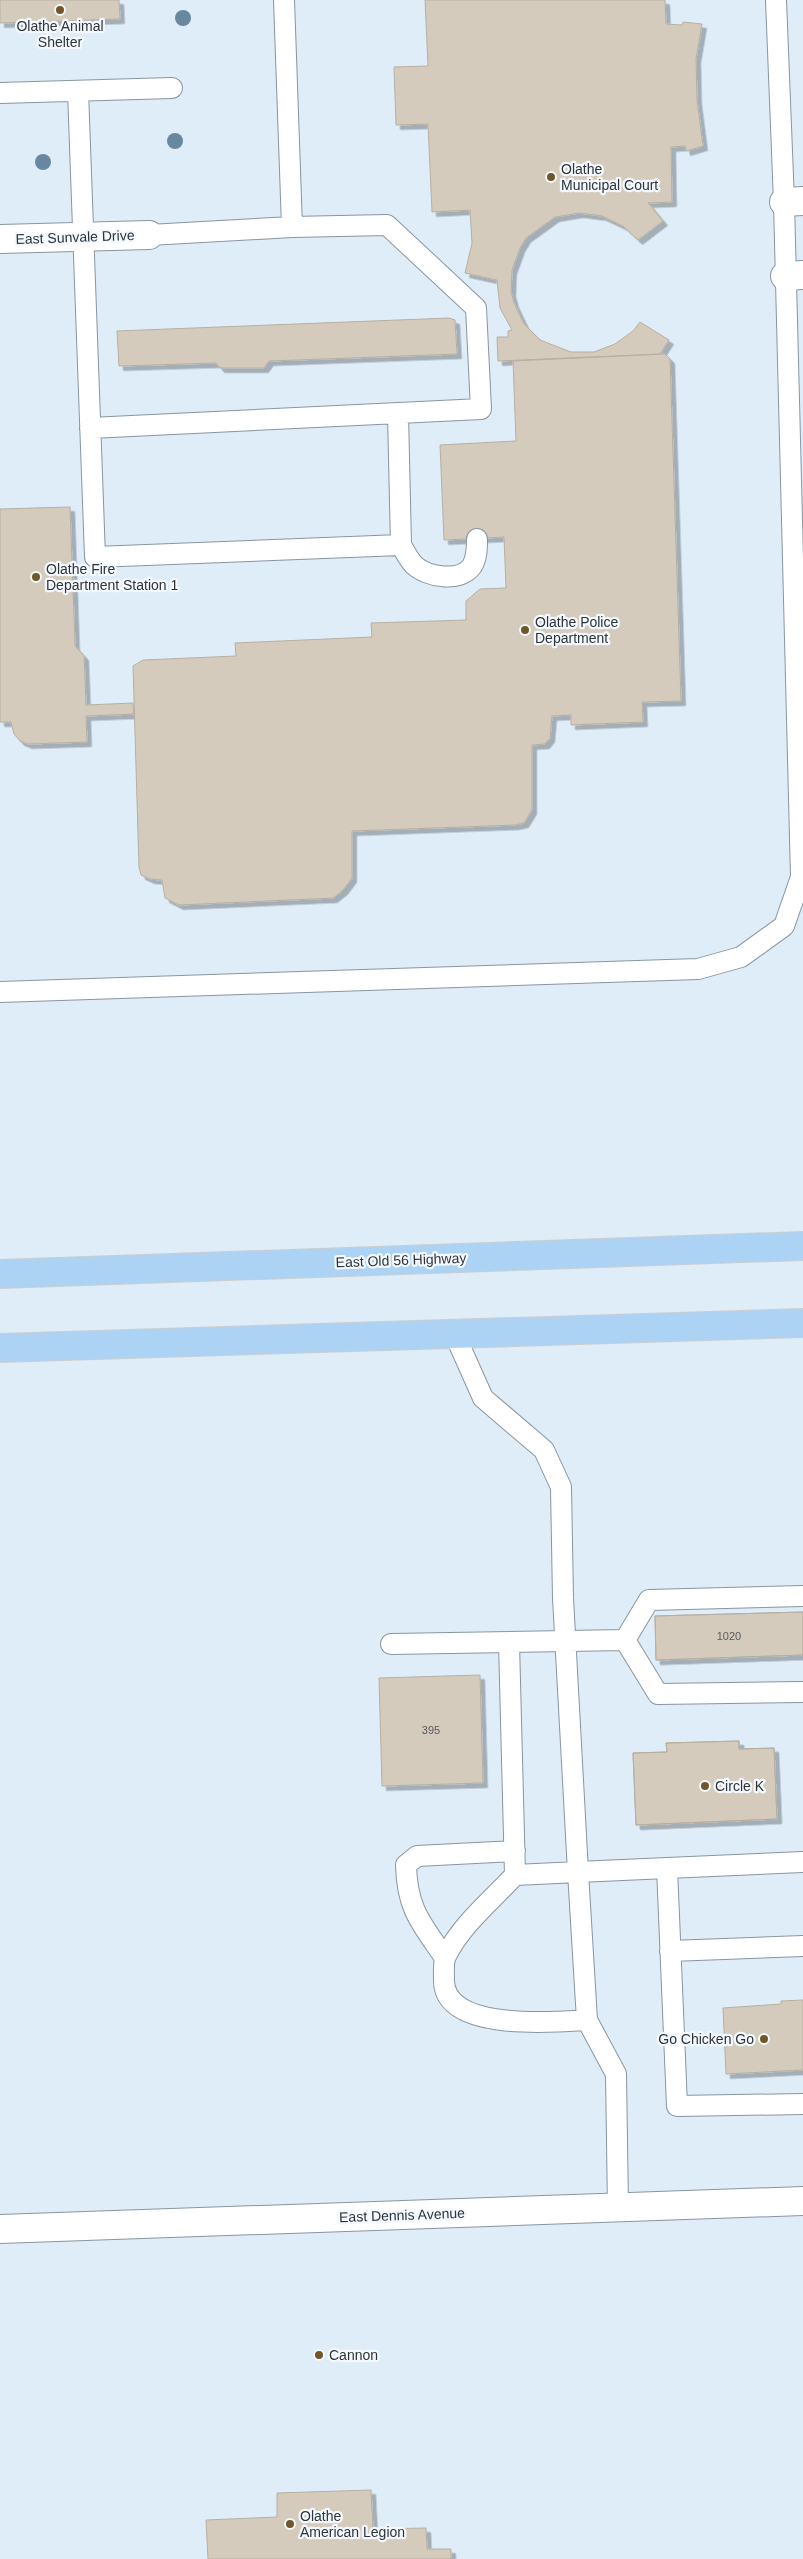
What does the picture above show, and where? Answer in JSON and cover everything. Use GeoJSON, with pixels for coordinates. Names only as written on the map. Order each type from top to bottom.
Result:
{"type":"FeatureCollection","features":[{"type":"Feature","properties":{"kind":"main road","name":"East Old 56 Highway"},"geometry":{"type":"LineString","coordinates":[[0,1274],[803,1246]]}},
{"type":"Feature","properties":{"kind":"main road"},"geometry":{"type":"LineString","coordinates":[[0,1348],[803,1323]]}},
{"type":"Feature","properties":{"kind":"street","name":"East Sunvale Drive"},"geometry":{"type":"LineString","coordinates":[[0,239],[149,235]]}},
{"type":"Feature","properties":{"kind":"street","name":"East Dennis Avenue"},"geometry":{"type":"LineString","coordinates":[[0,2229],[803,2201]]}},
{"type":"Feature","properties":{"kind":"lane"},"geometry":{"type":"LineString","coordinates":[[284,0],[292,227]]}},
{"type":"Feature","properties":{"kind":"lane"},"geometry":{"type":"LineString","coordinates":[[0,992],[698,969],[741,957],[784,926],[801,877],[793,202],[776,0]]}},
{"type":"Feature","properties":{"kind":"lane"},"geometry":{"type":"LineString","coordinates":[[0,92],[172,88]]}},
{"type":"Feature","properties":{"kind":"lane"},"geometry":{"type":"LineString","coordinates":[[78,90],[95,557],[401,545]]}},
{"type":"Feature","properties":{"kind":"lane"},"geometry":{"type":"LineString","coordinates":[[90,428],[481,409],[476,308],[387,225],[292,227],[149,235]]}},
{"type":"Feature","properties":{"kind":"lane"},"geometry":{"type":"LineString","coordinates":[[398,414],[401,545],[413,564],[426,574],[449,576],[467,571],[472,566],[477,552],[477,539]]}},
{"type":"Feature","properties":{"kind":"lane"},"geometry":{"type":"LineString","coordinates":[[454,1333],[483,1398],[544,1450],[561,1487],[566,1642],[587,2020],[616,2074],[618,2208]]}},
{"type":"Feature","properties":{"kind":"lane"},"geometry":{"type":"LineString","coordinates":[[625,1640],[649,1600],[803,1596]]}},
{"type":"Feature","properties":{"kind":"lane"},"geometry":{"type":"LineString","coordinates":[[391,1644],[625,1640]]}},
{"type":"Feature","properties":{"kind":"lane"},"geometry":{"type":"LineString","coordinates":[[625,1640],[658,1694],[803,1692]]}},
{"type":"Feature","properties":{"kind":"lane"},"geometry":{"type":"LineString","coordinates":[[509,1643],[515,1875],[458,1937],[445,1958],[444,1986],[452,2002],[477,2015],[508,2022],[544,2023],[587,2020]]}},
{"type":"Feature","properties":{"kind":"lane"},"geometry":{"type":"LineString","coordinates":[[445,1958],[414,1913],[406,1885],[406,1865],[417,1856],[515,1851]]}},
{"type":"Feature","properties":{"kind":"lane"},"geometry":{"type":"LineString","coordinates":[[515,1875],[803,1862]]}},
{"type":"Feature","properties":{"kind":"lane"},"geometry":{"type":"LineString","coordinates":[[667,1868],[677,2106],[803,2104]]}},
{"type":"Feature","properties":{"kind":"lane"},"geometry":{"type":"LineString","coordinates":[[670,1951],[803,1946]]}},
{"type":"Feature","properties":{"kind":"building","name":"Olathe Animal Shelter"},"geometry":{"type":"Polygon","coordinates":[[[0,0],[119,0],[120,19],[0,23],[0,0]]]}},
{"type":"Feature","properties":{"kind":"building","name":"Olathe Municipal Court"},"geometry":{"type":"Polygon","coordinates":[[[425,0],[665,0],[666,24],[682,25],[683,22],[702,24],[696,59],[697,100],[703,146],[686,151],[685,146],[671,147],[672,202],[648,203],[663,221],[638,240],[623,226],[602,216],[579,213],[555,217],[526,238],[512,270],[511,292],[514,303],[524,324],[540,340],[571,352],[594,352],[615,344],[633,331],[640,322],[669,340],[660,354],[498,361],[497,337],[508,337],[508,331],[512,330],[500,308],[497,280],[465,273],[472,243],[470,210],[432,212],[428,124],[396,125],[394,67],[428,66],[425,0]]]}},
{"type":"Feature","properties":{"kind":"building"},"geometry":{"type":"Polygon","coordinates":[[[449,318],[455,320],[457,354],[269,361],[264,368],[220,368],[216,363],[119,366],[117,331],[449,318]]]}},
{"type":"Feature","properties":{"kind":"building","name":"Olathe Police Department"},"geometry":{"type":"Polygon","coordinates":[[[665,354],[670,359],[681,701],[642,702],[643,722],[571,725],[571,715],[552,716],[550,738],[545,744],[532,745],[532,810],[524,823],[515,825],[352,831],[352,878],[343,890],[333,898],[179,905],[165,898],[162,880],[150,879],[141,875],[139,867],[133,666],[143,660],[236,656],[235,643],[372,637],[371,623],[466,620],[466,601],[480,589],[506,588],[504,537],[444,540],[440,445],[516,441],[513,361],[665,354]]]}},
{"type":"Feature","properties":{"kind":"building","name":"Olathe Fire Department Station 1"},"geometry":{"type":"Polygon","coordinates":[[[70,507],[75,646],[84,656],[86,705],[133,703],[134,714],[86,716],[87,742],[28,744],[20,741],[14,734],[11,722],[0,722],[0,509],[70,507]]]}},
{"type":"Feature","properties":{"kind":"building"},"geometry":{"type":"Polygon","coordinates":[[[803,1612],[803,1655],[656,1660],[655,1616],[803,1612]]]}},
{"type":"Feature","properties":{"kind":"building"},"geometry":{"type":"Polygon","coordinates":[[[803,1612],[803,1655],[656,1660],[655,1616],[803,1612]]]}},
{"type":"Feature","properties":{"kind":"building"},"geometry":{"type":"Polygon","coordinates":[[[480,1675],[483,1783],[382,1786],[379,1678],[480,1675]]]}},
{"type":"Feature","properties":{"kind":"building","name":"Circle K"},"geometry":{"type":"Polygon","coordinates":[[[739,1741],[739,1749],[774,1748],[777,1819],[636,1825],[633,1753],[667,1752],[666,1743],[739,1741]]]}},
{"type":"Feature","properties":{"kind":"building","name":"Circle K"},"geometry":{"type":"Polygon","coordinates":[[[739,1741],[739,1749],[774,1748],[777,1819],[636,1825],[633,1753],[667,1752],[666,1743],[739,1741]]]}},
{"type":"Feature","properties":{"kind":"building","name":"Go Chicken Go"},"geometry":{"type":"Polygon","coordinates":[[[803,2000],[803,2070],[726,2074],[723,2008],[781,2004],[781,2001],[803,2000]]]}},
{"type":"Feature","properties":{"kind":"building","name":"Olathe American Legion"},"geometry":{"type":"Polygon","coordinates":[[[371,2490],[373,2529],[426,2528],[427,2549],[451,2549],[451,2559],[208,2559],[206,2520],[277,2517],[277,2493],[371,2490]]]}},
{"type":"Feature","properties":{"kind":"place","name":"Olathe Animal Shelter"},"geometry":{"type":"Point","coordinates":[60,10]}},
{"type":"Feature","properties":{"kind":"place","name":"Olathe Municipal Court"},"geometry":{"type":"Point","coordinates":[551,177]}},
{"type":"Feature","properties":{"kind":"place","name":"Olathe Fire Department Station 1"},"geometry":{"type":"Point","coordinates":[36,577]}},
{"type":"Feature","properties":{"kind":"place","name":"Olathe Police Department"},"geometry":{"type":"Point","coordinates":[525,630]}},
{"type":"Feature","properties":{"kind":"place","name":"Circle K"},"geometry":{"type":"Point","coordinates":[705,1786]}},
{"type":"Feature","properties":{"kind":"place","name":"Go Chicken Go"},"geometry":{"type":"Point","coordinates":[764,2039]}},
{"type":"Feature","properties":{"kind":"place","name":"Cannon"},"geometry":{"type":"Point","coordinates":[319,2355]}},
{"type":"Feature","properties":{"kind":"place","name":"Olathe American Legion"},"geometry":{"type":"Point","coordinates":[290,2524]}}]}
